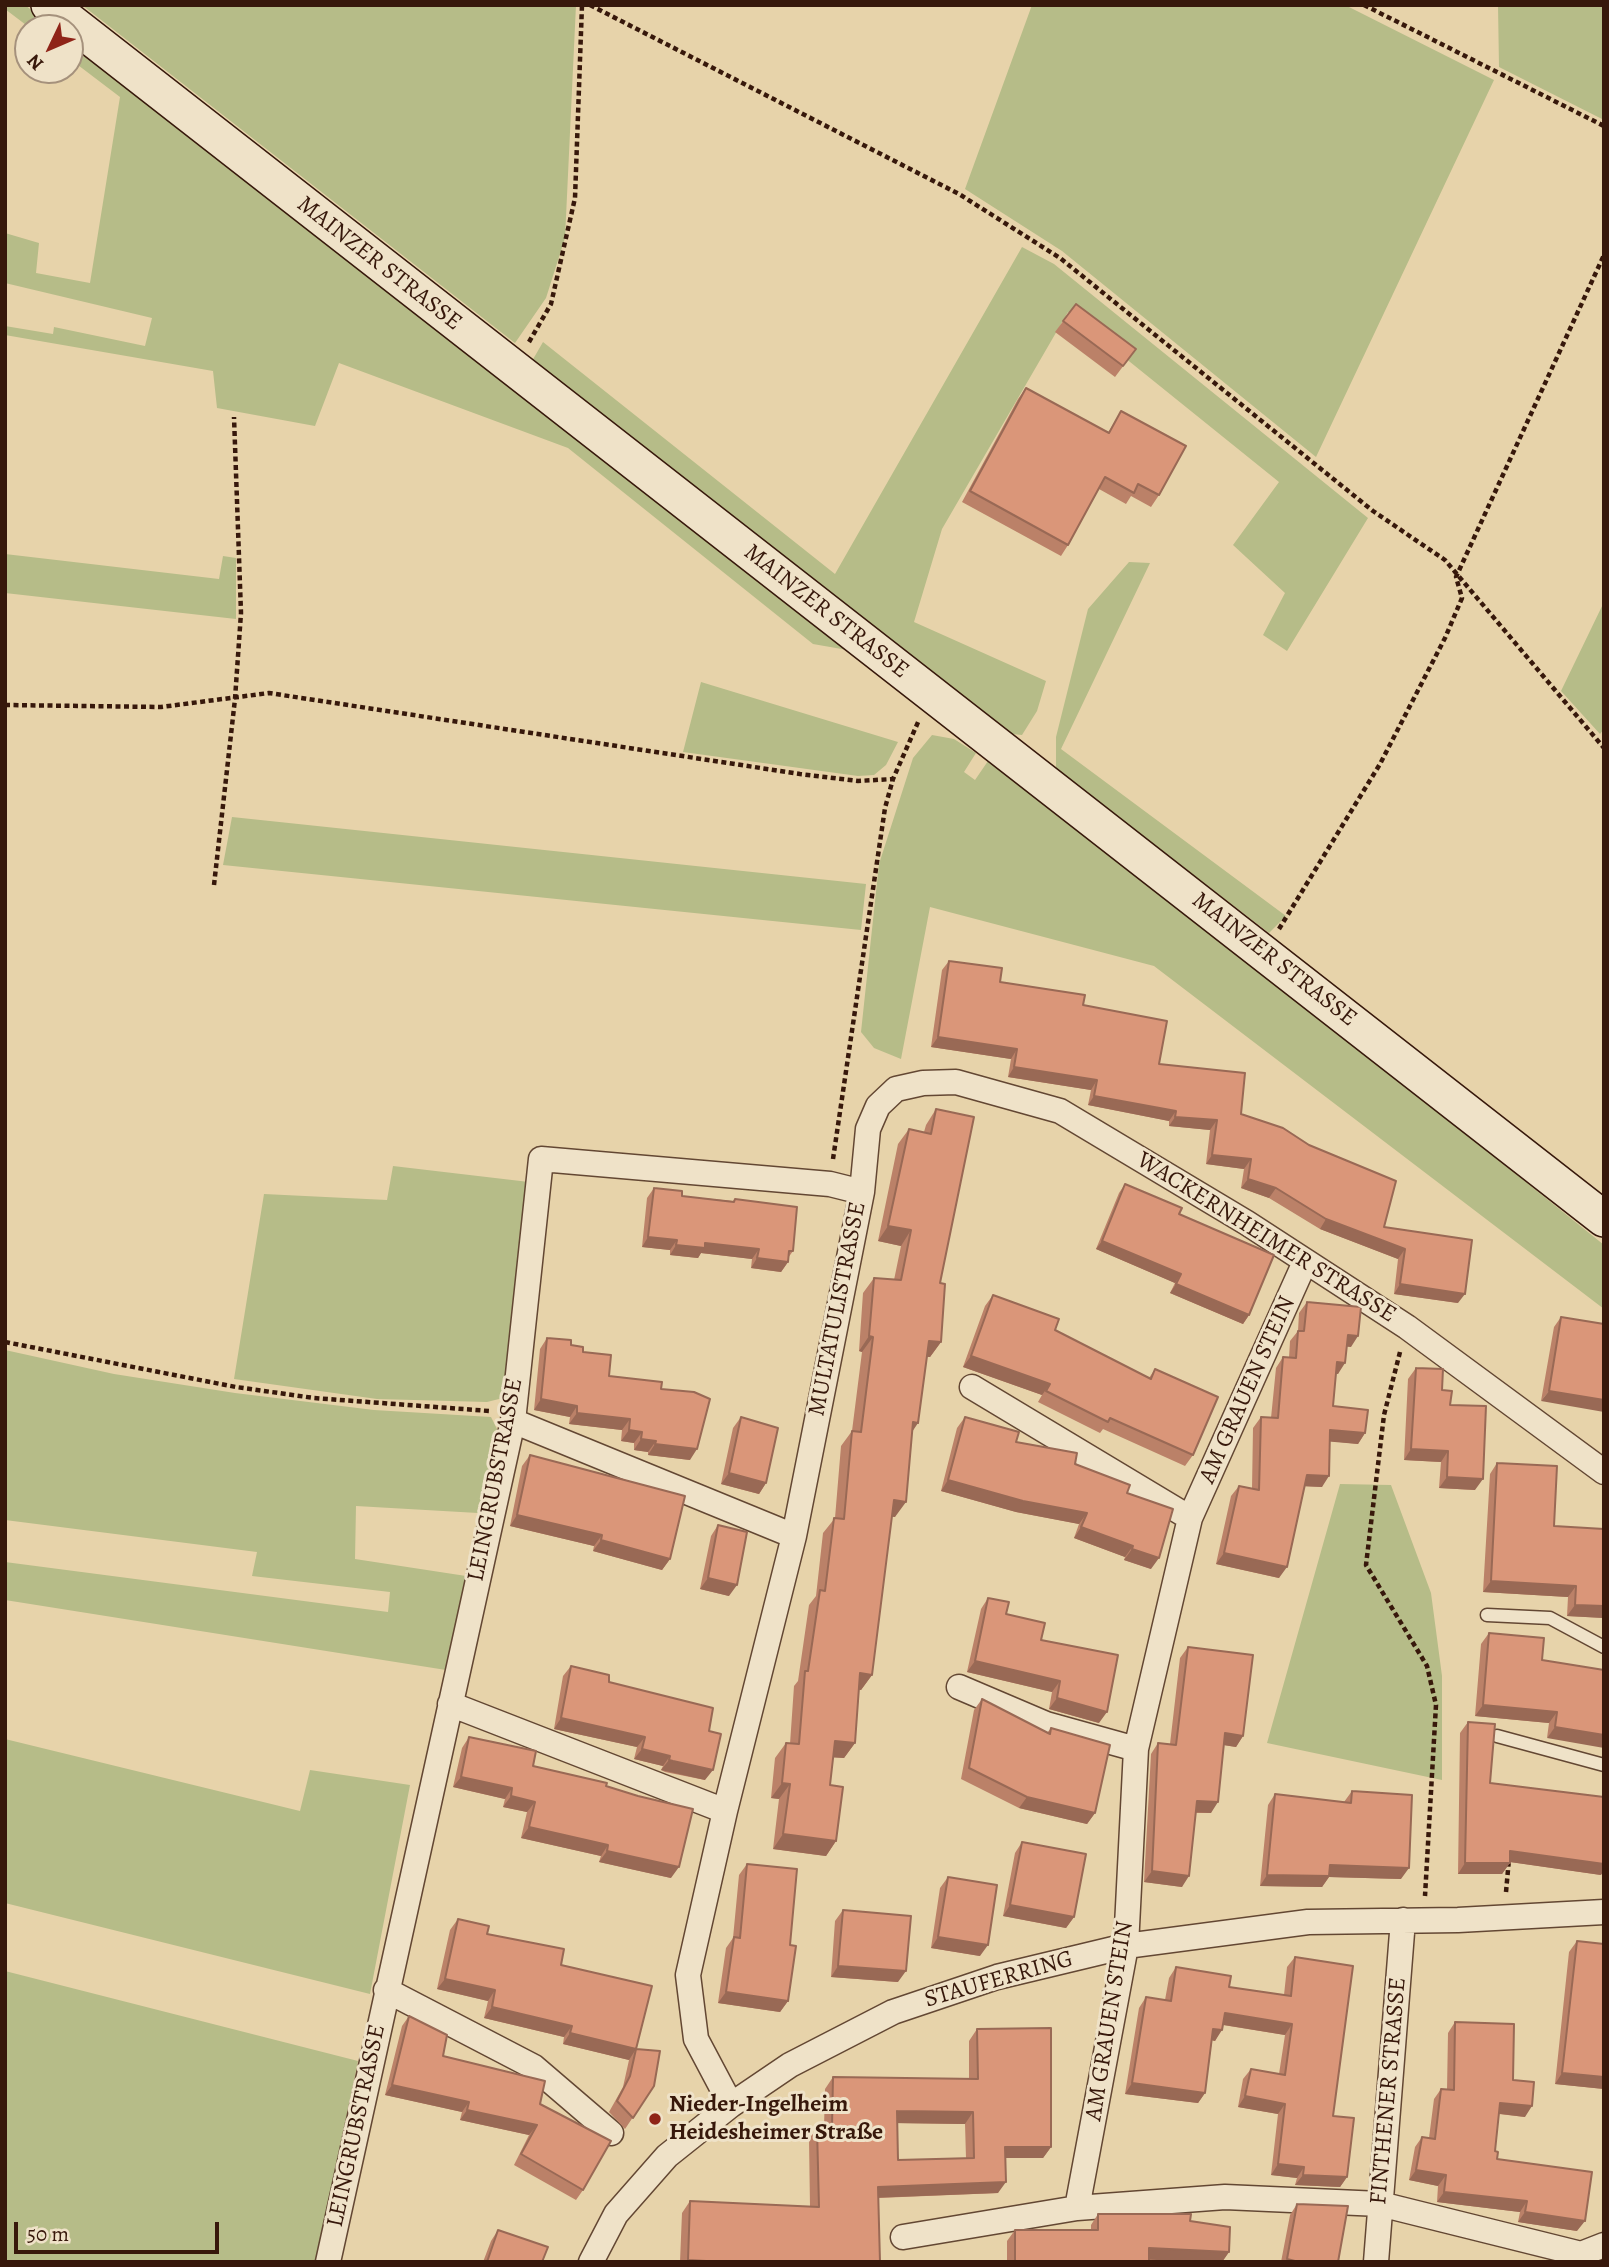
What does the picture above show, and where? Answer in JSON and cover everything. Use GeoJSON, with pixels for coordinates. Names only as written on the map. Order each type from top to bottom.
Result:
{"type":"FeatureCollection","features":[{"type":"Feature","properties":{"kind":"main road","name":"MAINZER STRASSE"},"geometry":{"type":"LineString","coordinates":[[48,5],[1604,1219]]}},
{"type":"Feature","properties":{"kind":"street","name":"WACKERNHEIMER STRASSE"},"geometry":{"type":"LineString","coordinates":[[896,1089],[923,1083],[956,1082],[1060,1111],[1407,1327],[1604,1472]]}},
{"type":"Feature","properties":{"kind":"street","name":"MULTATULISTRASSE"},"geometry":{"type":"LineString","coordinates":[[731,2105],[696,2039],[688,1975],[724,1811],[794,1536],[862,1192],[868,1129],[878,1106],[896,1089]]}},
{"type":"Feature","properties":{"kind":"street","name":"LEINGRUBSTRASSE"},"geometry":{"type":"LineString","coordinates":[[328,2262],[513,1420],[541,1159],[830,1184],[862,1192]]}},
{"type":"Feature","properties":{"kind":"street","name":"AM GRAUEN STEIN"},"geometry":{"type":"LineString","coordinates":[[1077,2208],[1126,1946],[1136,1749],[1190,1518],[1305,1262]]}},
{"type":"Feature","properties":{"kind":"street"},"geometry":{"type":"LineString","coordinates":[[972,1387],[1190,1518]]}},
{"type":"Feature","properties":{"kind":"street"},"geometry":{"type":"LineString","coordinates":[[513,1420],[794,1536]]}},
{"type":"Feature","properties":{"kind":"street"},"geometry":{"type":"LineString","coordinates":[[959,1687],[1046,1724],[1136,1749]]}},
{"type":"Feature","properties":{"kind":"street"},"geometry":{"type":"LineString","coordinates":[[450,1704],[724,1811]]}},
{"type":"Feature","properties":{"kind":"street","name":"STAUFERRING"},"geometry":{"type":"LineString","coordinates":[[591,2262],[616,2214],[667,2156],[731,2105],[790,2065],[892,2012],[997,1977],[1126,1946],[1308,1922],[1604,1912]]}},
{"type":"Feature","properties":{"kind":"street","name":"FINTHENER STRASSE"},"geometry":{"type":"LineString","coordinates":[[1376,2262],[1404,1920]]}},
{"type":"Feature","properties":{"kind":"street","name":"LEINGRUBSTRASSE"},"geometry":{"type":"LineString","coordinates":[[386,1990],[534,2067],[611,2133]]}},
{"type":"Feature","properties":{"kind":"street"},"geometry":{"type":"LineString","coordinates":[[903,2237],[1077,2208],[1225,2197],[1380,2204],[1581,2253],[1604,2245]]}},
{"type":"Feature","properties":{"kind":"lane"},"geometry":{"type":"LineString","coordinates":[[1487,1615],[1550,1618],[1604,1647]]}},
{"type":"Feature","properties":{"kind":"lane"},"geometry":{"type":"LineString","coordinates":[[1497,1736],[1604,1765]]}},
{"type":"Feature","properties":{"kind":"path"},"geometry":{"type":"LineString","coordinates":[[514,369],[551,304],[575,198],[582,5]]}},
{"type":"Feature","properties":{"kind":"path"},"geometry":{"type":"LineString","coordinates":[[590,5],[959,194],[1060,258],[1373,511],[1445,560],[1455,577],[1604,748]]}},
{"type":"Feature","properties":{"kind":"path"},"geometry":{"type":"LineString","coordinates":[[1364,5],[1604,126]]}},
{"type":"Feature","properties":{"kind":"path"},"geometry":{"type":"LineString","coordinates":[[1262,951],[1289,917],[1380,764],[1445,638],[1462,598],[1455,577],[1604,255]]}},
{"type":"Feature","properties":{"kind":"path"},"geometry":{"type":"LineString","coordinates":[[214,886],[235,699],[241,613],[234,417]]}},
{"type":"Feature","properties":{"kind":"path"},"geometry":{"type":"LineString","coordinates":[[5,705],[161,707],[269,693],[800,774],[858,781],[894,779]]}},
{"type":"Feature","properties":{"kind":"path"},"geometry":{"type":"LineString","coordinates":[[830,1184],[868,928],[874,868],[894,779],[931,694]]}},
{"type":"Feature","properties":{"kind":"path"},"geometry":{"type":"LineString","coordinates":[[1404,1920],[1424,1897],[1436,1705],[1427,1666],[1366,1565],[1384,1415],[1407,1327]]}},
{"type":"Feature","properties":{"kind":"path"},"geometry":{"type":"LineString","coordinates":[[5,1342],[236,1387],[338,1400],[491,1411],[513,1420]]}},
{"type":"Feature","properties":{"kind":"path"},"geometry":{"type":"LineString","coordinates":[[1503,1917],[1509,1854]]}},
{"type":"Feature","properties":{"kind":"green space"},"geometry":{"type":"Polygon","coordinates":[[[5,5],[25,5],[36,14],[14,16],[5,9],[5,5]]]}},
{"type":"Feature","properties":{"kind":"green space"},"geometry":{"type":"Polygon","coordinates":[[[82,5],[576,5],[565,238],[546,298],[515,343],[82,5]]]}},
{"type":"Feature","properties":{"kind":"green space"},"geometry":{"type":"Polygon","coordinates":[[[1032,5],[1345,5],[1494,80],[1316,457],[1062,251],[965,189],[1032,5]]]}},
{"type":"Feature","properties":{"kind":"green space"},"geometry":{"type":"Polygon","coordinates":[[[1498,5],[1604,5],[1604,120],[1499,67],[1498,5]]]}},
{"type":"Feature","properties":{"kind":"green space"},"geometry":{"type":"Polygon","coordinates":[[[84,51],[853,651],[813,644],[568,448],[339,363],[315,426],[217,408],[213,371],[5,335],[5,326],[53,334],[54,327],[145,346],[152,318],[5,283],[5,233],[39,243],[36,273],[90,283],[120,97],[84,70],[84,51]]]}},
{"type":"Feature","properties":{"kind":"green space"},"geometry":{"type":"Polygon","coordinates":[[[1022,247],[1054,264],[1368,518],[1287,651],[1263,635],[1285,593],[1233,545],[1279,482],[1068,312],[942,529],[914,622],[1046,681],[1037,711],[1022,735],[1012,734],[532,361],[543,342],[835,574],[1022,247]]]}},
{"type":"Feature","properties":{"kind":"green space"},"geometry":{"type":"Polygon","coordinates":[[[5,554],[219,579],[223,556],[236,558],[236,619],[5,593],[5,554]]]}},
{"type":"Feature","properties":{"kind":"green space"},"geometry":{"type":"Polygon","coordinates":[[[1129,562],[1150,563],[1061,749],[1286,916],[1269,933],[1056,769],[1056,737],[1088,609],[1129,562]]]}},
{"type":"Feature","properties":{"kind":"green space"},"geometry":{"type":"Polygon","coordinates":[[[1604,602],[1604,729],[1600,734],[1561,691],[1604,602]]]}},
{"type":"Feature","properties":{"kind":"green space"},"geometry":{"type":"Polygon","coordinates":[[[701,682],[898,742],[886,765],[874,775],[858,776],[683,752],[701,682]]]}},
{"type":"Feature","properties":{"kind":"green space"},"geometry":{"type":"Polygon","coordinates":[[[932,735],[954,739],[976,753],[964,772],[975,780],[988,761],[1254,963],[1604,1245],[1604,1309],[1154,966],[930,907],[901,1059],[874,1048],[861,1032],[879,864],[913,758],[932,735]]]}},
{"type":"Feature","properties":{"kind":"green space"},"geometry":{"type":"Polygon","coordinates":[[[232,817],[866,884],[861,930],[223,865],[232,817]]]}},
{"type":"Feature","properties":{"kind":"green space"},"geometry":{"type":"Polygon","coordinates":[[[393,1166],[529,1182],[503,1398],[487,1402],[377,1399],[234,1379],[264,1194],[387,1200],[393,1166]]]}},
{"type":"Feature","properties":{"kind":"green space"},"geometry":{"type":"Polygon","coordinates":[[[5,1350],[114,1374],[235,1393],[374,1410],[491,1417],[499,1433],[478,1513],[356,1506],[355,1559],[466,1576],[446,1670],[5,1600],[5,1562],[388,1612],[390,1592],[252,1576],[257,1552],[5,1520],[5,1350]]]}},
{"type":"Feature","properties":{"kind":"green space"},"geometry":{"type":"Polygon","coordinates":[[[1340,1484],[1391,1485],[1431,1593],[1442,1676],[1442,1780],[1267,1743],[1340,1484]]]}},
{"type":"Feature","properties":{"kind":"green space"},"geometry":{"type":"Polygon","coordinates":[[[5,1739],[300,1811],[310,1770],[410,1785],[370,1994],[5,1903],[5,1739]]]}},
{"type":"Feature","properties":{"kind":"green space"},"geometry":{"type":"Polygon","coordinates":[[[5,1971],[358,2061],[316,2262],[5,2262],[5,1971]]]}},
{"type":"Feature","properties":{"kind":"building"},"geometry":{"type":"Polygon","coordinates":[[[1076,304],[1136,349],[1123,366],[1063,321],[1076,304]]]}},
{"type":"Feature","properties":{"kind":"building"},"geometry":{"type":"Polygon","coordinates":[[[1026,388],[1109,433],[1121,411],[1186,446],[1159,495],[1138,484],[1134,493],[1105,477],[1068,545],[970,491],[1026,388]]]}},
{"type":"Feature","properties":{"kind":"building"},"geometry":{"type":"Polygon","coordinates":[[[949,961],[1002,968],[1000,982],[1085,995],[1083,1005],[1167,1021],[1159,1064],[1245,1073],[1241,1114],[1283,1128],[1309,1145],[1396,1181],[1384,1227],[1472,1240],[1465,1294],[1400,1284],[1405,1249],[1326,1219],[1276,1188],[1248,1179],[1251,1159],[1212,1155],[1217,1120],[1175,1117],[1176,1111],[1094,1096],[1097,1080],[1014,1067],[1017,1049],[938,1037],[949,961]]]}},
{"type":"Feature","properties":{"kind":"building"},"geometry":{"type":"Polygon","coordinates":[[[936,1109],[974,1117],[940,1283],[945,1284],[941,1342],[929,1341],[918,1423],[913,1422],[906,1502],[894,1500],[872,1675],[860,1673],[855,1743],[835,1741],[830,1785],[843,1787],[836,1841],[783,1834],[790,1784],[782,1783],[786,1743],[799,1744],[805,1671],[808,1671],[820,1590],[825,1591],[834,1518],[844,1519],[852,1431],[861,1432],[873,1337],[869,1336],[874,1278],[901,1280],[911,1230],[888,1226],[909,1129],[931,1134],[936,1109]]]}},
{"type":"Feature","properties":{"kind":"building"},"geometry":{"type":"Polygon","coordinates":[[[1125,1184],[1182,1208],[1179,1214],[1274,1255],[1249,1315],[1176,1284],[1181,1274],[1102,1241],[1125,1184]]]}},
{"type":"Feature","properties":{"kind":"building"},"geometry":{"type":"Polygon","coordinates":[[[654,1188],[682,1191],[682,1196],[797,1207],[793,1251],[789,1251],[788,1262],[757,1258],[759,1249],[705,1243],[705,1248],[676,1245],[677,1240],[648,1237],[654,1188]]]}},
{"type":"Feature","properties":{"kind":"building"},"geometry":{"type":"Polygon","coordinates":[[[993,1295],[1059,1319],[1055,1330],[1151,1379],[1155,1369],[1218,1397],[1193,1455],[1110,1418],[1108,1422],[1046,1391],[1050,1384],[971,1356],[993,1295]]]}},
{"type":"Feature","properties":{"kind":"building"},"geometry":{"type":"Polygon","coordinates":[[[1307,1302],[1361,1307],[1358,1336],[1348,1335],[1345,1363],[1337,1362],[1333,1406],[1368,1410],[1365,1433],[1330,1430],[1329,1476],[1307,1475],[1287,1567],[1224,1553],[1239,1486],[1259,1490],[1261,1417],[1278,1418],[1283,1357],[1296,1358],[1298,1331],[1304,1331],[1307,1302]]]}},
{"type":"Feature","properties":{"kind":"building"},"geometry":{"type":"Polygon","coordinates":[[[1561,1317],[1604,1324],[1604,1400],[1549,1391],[1561,1317]]]}},
{"type":"Feature","properties":{"kind":"building"},"geometry":{"type":"Polygon","coordinates":[[[547,1338],[571,1340],[571,1345],[583,1347],[583,1352],[611,1355],[609,1376],[662,1382],[661,1389],[694,1392],[710,1399],[697,1449],[655,1444],[656,1441],[641,1439],[642,1432],[629,1430],[630,1419],[577,1413],[577,1406],[541,1399],[547,1338]]]}},
{"type":"Feature","properties":{"kind":"building"},"geometry":{"type":"Polygon","coordinates":[[[1416,1368],[1443,1369],[1442,1390],[1452,1391],[1450,1405],[1486,1406],[1483,1479],[1447,1477],[1448,1451],[1411,1449],[1416,1368]]]}},
{"type":"Feature","properties":{"kind":"building"},"geometry":{"type":"Polygon","coordinates":[[[741,1417],[778,1428],[766,1483],[729,1473],[741,1417]]]}},
{"type":"Feature","properties":{"kind":"building"},"geometry":{"type":"Polygon","coordinates":[[[965,1417],[1019,1432],[1016,1442],[1077,1453],[1075,1464],[1130,1485],[1127,1493],[1173,1509],[1159,1558],[1081,1527],[1087,1513],[1023,1501],[948,1480],[965,1417]]]}},
{"type":"Feature","properties":{"kind":"building"},"geometry":{"type":"Polygon","coordinates":[[[530,1455],[685,1496],[670,1559],[601,1540],[602,1535],[517,1515],[530,1455]]]}},
{"type":"Feature","properties":{"kind":"building"},"geometry":{"type":"Polygon","coordinates":[[[1497,1463],[1557,1466],[1554,1526],[1604,1529],[1604,1606],[1575,1605],[1576,1586],[1491,1581],[1497,1463]]]}},
{"type":"Feature","properties":{"kind":"building"},"geometry":{"type":"Polygon","coordinates":[[[718,1525],[747,1532],[737,1585],[708,1578],[718,1525]]]}},
{"type":"Feature","properties":{"kind":"building"},"geometry":{"type":"Polygon","coordinates":[[[988,1598],[1009,1602],[1006,1614],[1045,1623],[1041,1640],[1118,1655],[1107,1712],[1057,1698],[1060,1681],[975,1661],[988,1598]]]}},
{"type":"Feature","properties":{"kind":"building"},"geometry":{"type":"Polygon","coordinates":[[[1489,1633],[1544,1638],[1542,1660],[1604,1670],[1604,1735],[1555,1727],[1557,1712],[1483,1705],[1489,1633]]]}},
{"type":"Feature","properties":{"kind":"building"},"geometry":{"type":"Polygon","coordinates":[[[1188,1647],[1253,1655],[1243,1736],[1225,1733],[1218,1802],[1197,1801],[1189,1876],[1152,1871],[1158,1743],[1176,1745],[1188,1647]]]}},
{"type":"Feature","properties":{"kind":"building"},"geometry":{"type":"Polygon","coordinates":[[[571,1666],[609,1675],[609,1682],[713,1708],[709,1731],[721,1734],[713,1770],[669,1760],[670,1756],[642,1749],[645,1737],[561,1718],[571,1666]]]}},
{"type":"Feature","properties":{"kind":"building"},"geometry":{"type":"Polygon","coordinates":[[[982,1699],[1050,1734],[1051,1728],[1110,1745],[1095,1813],[1027,1797],[969,1768],[982,1699]]]}},
{"type":"Feature","properties":{"kind":"building"},"geometry":{"type":"Polygon","coordinates":[[[1468,1722],[1495,1724],[1490,1783],[1604,1797],[1604,1864],[1510,1851],[1510,1863],[1465,1863],[1468,1722]]]}},
{"type":"Feature","properties":{"kind":"building"},"geometry":{"type":"Polygon","coordinates":[[[469,1737],[536,1751],[533,1766],[607,1783],[606,1786],[638,1796],[693,1809],[679,1867],[607,1851],[608,1845],[529,1827],[535,1802],[511,1796],[512,1788],[461,1777],[469,1737]]]}},
{"type":"Feature","properties":{"kind":"building"},"geometry":{"type":"Polygon","coordinates":[[[1352,1791],[1412,1795],[1409,1868],[1330,1865],[1329,1876],[1267,1875],[1275,1794],[1351,1803],[1352,1791]]]}},
{"type":"Feature","properties":{"kind":"building"},"geometry":{"type":"Polygon","coordinates":[[[1022,1842],[1086,1854],[1074,1917],[1010,1905],[1022,1842]]]}},
{"type":"Feature","properties":{"kind":"building"},"geometry":{"type":"Polygon","coordinates":[[[747,1864],[797,1869],[790,1945],[796,1946],[788,2001],[726,1992],[734,1937],[740,1938],[747,1864]]]}},
{"type":"Feature","properties":{"kind":"building"},"geometry":{"type":"Polygon","coordinates":[[[948,1877],[997,1885],[988,1945],[938,1937],[948,1877]]]}},
{"type":"Feature","properties":{"kind":"building"},"geometry":{"type":"Polygon","coordinates":[[[843,1910],[911,1916],[906,1971],[838,1966],[843,1910]]]}},
{"type":"Feature","properties":{"kind":"building"},"geometry":{"type":"Polygon","coordinates":[[[458,1919],[489,1926],[487,1934],[564,1949],[561,1965],[652,1986],[636,2049],[570,2033],[572,2026],[492,2007],[495,1990],[445,1979],[458,1919]]]}},
{"type":"Feature","properties":{"kind":"building"},"geometry":{"type":"Polygon","coordinates":[[[1577,1941],[1604,1944],[1604,2077],[1562,2073],[1577,1941]]]}},
{"type":"Feature","properties":{"kind":"building"},"geometry":{"type":"Polygon","coordinates":[[[1295,1957],[1353,1966],[1333,2116],[1354,2118],[1347,2177],[1303,2175],[1304,2167],[1278,2164],[1285,2104],[1245,2096],[1251,2069],[1285,2075],[1292,2024],[1225,2013],[1222,2030],[1213,2029],[1205,2093],[1132,2083],[1146,1997],[1171,2001],[1176,1967],[1231,1976],[1229,1987],[1291,1996],[1295,1957]]]}},
{"type":"Feature","properties":{"kind":"building"},"geometry":{"type":"Polygon","coordinates":[[[409,2016],[447,2035],[443,2056],[545,2081],[540,2104],[611,2141],[583,2190],[521,2154],[537,2125],[467,2110],[469,2102],[392,2085],[409,2016]]]}},
{"type":"Feature","properties":{"kind":"building"},"geometry":{"type":"Polygon","coordinates":[[[1455,2022],[1514,2024],[1513,2080],[1534,2082],[1532,2106],[1500,2103],[1495,2151],[1498,2152],[1497,2159],[1592,2172],[1585,2221],[1525,2212],[1527,2201],[1444,2192],[1446,2175],[1416,2170],[1422,2137],[1435,2139],[1441,2089],[1454,2090],[1455,2022]]]}},
{"type":"Feature","properties":{"kind":"building"},"geometry":{"type":"Polygon","coordinates":[[[1051,2028],[1051,2147],[1005,2147],[1006,2182],[878,2187],[880,2262],[688,2260],[690,2201],[819,2207],[817,2128],[832,2127],[833,2077],[978,2079],[977,2029],[1051,2028]],[[897,2111],[898,2160],[974,2158],[973,2112],[897,2111]]]}},
{"type":"Feature","properties":{"kind":"building"},"geometry":{"type":"Polygon","coordinates":[[[636,2049],[660,2051],[654,2086],[633,2118],[617,2101],[630,2076],[636,2049]]]}},
{"type":"Feature","properties":{"kind":"building"},"geometry":{"type":"Polygon","coordinates":[[[1297,2204],[1348,2206],[1338,2262],[1299,2262],[1287,2259],[1297,2204]]]}},
{"type":"Feature","properties":{"kind":"building"},"geometry":{"type":"Polygon","coordinates":[[[1098,2214],[1191,2214],[1190,2221],[1230,2227],[1229,2252],[1149,2248],[1149,2262],[1015,2262],[1015,2230],[1098,2230],[1098,2214]]]}},
{"type":"Feature","properties":{"kind":"building"},"geometry":{"type":"Polygon","coordinates":[[[498,2230],[548,2247],[542,2262],[487,2262],[498,2230]]]}},
{"type":"Feature","properties":{"kind":"place","name":"Nieder-Ingelheim Heidesheimer Straße"},"geometry":{"type":"Point","coordinates":[655,2119]}}]}
